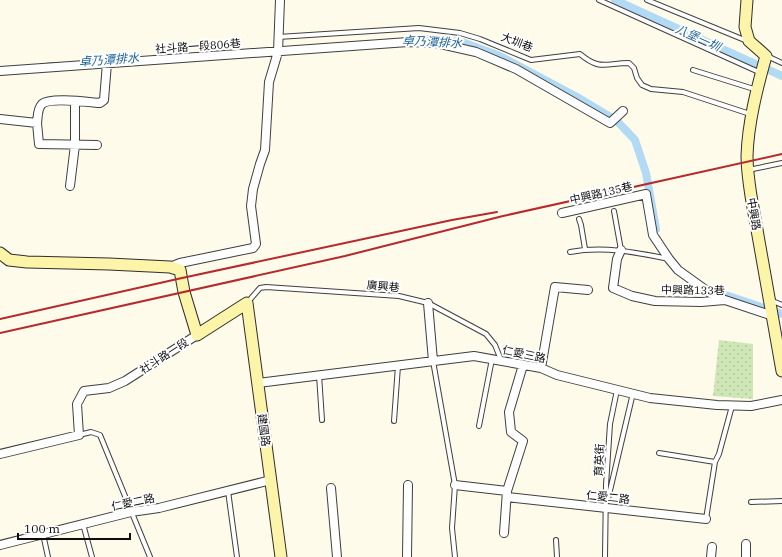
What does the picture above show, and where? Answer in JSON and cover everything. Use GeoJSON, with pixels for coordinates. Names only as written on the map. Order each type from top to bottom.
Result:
{"type":"FeatureCollection","features":[{"type":"Feature","properties":{"kind":"street"},"geometry":{"type":"LineString","coordinates":[[1,255],[9,260],[27,262],[170,267],[180,263],[253,248],[256,244],[251,206],[253,189],[265,150],[269,82],[278,51],[280,0]]}},
{"type":"Feature","properties":{"kind":"street"},"geometry":{"type":"LineString","coordinates":[[747,0],[745,27],[749,41],[766,56]]}},
{"type":"Feature","properties":{"kind":"street"},"geometry":{"type":"LineString","coordinates":[[278,51],[408,42],[459,47],[476,52],[516,69],[610,123],[623,111]]}},
{"type":"Feature","properties":{"kind":"street","name":"社斗路一段806巷"},"geometry":{"type":"LineString","coordinates":[[0,70],[278,51]]}},
{"type":"Feature","properties":{"kind":"street","name":"中興路"},"geometry":{"type":"LineString","coordinates":[[766,56],[752,115],[749,138],[748,170],[751,196],[782,371]]}},
{"type":"Feature","properties":{"kind":"street"},"geometry":{"type":"LineString","coordinates":[[97,145],[39,144],[37,123],[39,110],[42,104],[58,100],[100,103],[104,100],[108,63]]}},
{"type":"Feature","properties":{"kind":"street"},"geometry":{"type":"LineString","coordinates":[[70,186],[75,144],[75,101]]}},
{"type":"Feature","properties":{"kind":"street"},"geometry":{"type":"LineString","coordinates":[[0,119],[37,123]]}},
{"type":"Feature","properties":{"kind":"street","name":"中興路135巷"},"geometry":{"type":"LineString","coordinates":[[562,213],[646,194],[653,235],[669,259],[678,270],[710,293],[725,300]]}},
{"type":"Feature","properties":{"kind":"street","name":"中興路133巷"},"geometry":{"type":"LineString","coordinates":[[621,250],[617,260],[613,288],[632,296],[656,301],[701,302],[725,300],[773,316]]}},
{"type":"Feature","properties":{"kind":"street","name":"社斗路一段"},"geometry":{"type":"LineString","coordinates":[[79,435],[77,404],[84,391],[109,388],[125,382],[197,335],[184,292],[180,270],[170,267]]}},
{"type":"Feature","properties":{"kind":"street"},"geometry":{"type":"LineString","coordinates":[[541,368],[555,287],[588,290]]}},
{"type":"Feature","properties":{"kind":"street"},"geometry":{"type":"LineString","coordinates":[[197,335],[247,303]]}},
{"type":"Feature","properties":{"kind":"street","name":"建國路"},"geometry":{"type":"LineString","coordinates":[[247,303],[281,557]]}},
{"type":"Feature","properties":{"kind":"street"},"geometry":{"type":"LineString","coordinates":[[428,303],[433,361]]}},
{"type":"Feature","properties":{"kind":"street","name":"仁愛三路"},"geometry":{"type":"LineString","coordinates":[[258,383],[474,356],[541,368],[557,374],[650,398],[717,405],[751,406],[782,400]]}},
{"type":"Feature","properties":{"kind":"street"},"geometry":{"type":"LineString","coordinates":[[504,533],[507,494],[523,441],[511,432],[510,412],[523,365]]}},
{"type":"Feature","properties":{"kind":"street"},"geometry":{"type":"LineString","coordinates":[[0,454],[79,435]]}},
{"type":"Feature","properties":{"kind":"street","name":"仁愛二路"},"geometry":{"type":"LineString","coordinates":[[0,545],[131,512],[159,508],[271,480]]}},
{"type":"Feature","properties":{"kind":"street"},"geometry":{"type":"LineString","coordinates":[[407,557],[408,485]]}},
{"type":"Feature","properties":{"kind":"street","name":"仁愛二路"},"geometry":{"type":"LineString","coordinates":[[455,485],[606,508],[706,519]]}},
{"type":"Feature","properties":{"kind":"street"},"geometry":{"type":"LineString","coordinates":[[331,488],[337,557]]}},
{"type":"Feature","properties":{"kind":"street"},"geometry":{"type":"LineString","coordinates":[[746,544],[746,557]]}},
{"type":"Feature","properties":{"kind":"street"},"geometry":{"type":"LineString","coordinates":[[711,557],[712,547]]}},
{"type":"Feature","properties":{"kind":"lane"},"geometry":{"type":"LineString","coordinates":[[599,0],[761,73]]}},
{"type":"Feature","properties":{"kind":"lane"},"geometry":{"type":"LineString","coordinates":[[648,0],[749,41]]}},
{"type":"Feature","properties":{"kind":"lane","name":"大圳巷"},"geometry":{"type":"LineString","coordinates":[[278,40],[419,28],[460,33],[480,39],[531,60],[580,54],[591,63],[597,65],[629,63],[634,68],[637,78],[642,85],[650,89],[683,92],[752,115]]}},
{"type":"Feature","properties":{"kind":"lane"},"geometry":{"type":"LineString","coordinates":[[766,56],[782,63]]}},
{"type":"Feature","properties":{"kind":"lane"},"geometry":{"type":"LineString","coordinates":[[693,70],[758,90]]}},
{"type":"Feature","properties":{"kind":"lane"},"geometry":{"type":"LineString","coordinates":[[748,170],[782,163]]}},
{"type":"Feature","properties":{"kind":"lane"},"geometry":{"type":"LineString","coordinates":[[614,211],[621,250]]}},
{"type":"Feature","properties":{"kind":"lane"},"geometry":{"type":"LineString","coordinates":[[579,219],[585,249]]}},
{"type":"Feature","properties":{"kind":"lane"},"geometry":{"type":"LineString","coordinates":[[570,252],[585,249],[621,250],[669,259]]}},
{"type":"Feature","properties":{"kind":"lane","name":"廣興巷"},"geometry":{"type":"LineString","coordinates":[[247,303],[260,288],[266,287],[399,296],[428,303],[486,334],[496,345],[501,360]]}},
{"type":"Feature","properties":{"kind":"lane"},"geometry":{"type":"LineString","coordinates":[[770,300],[782,305]]}},
{"type":"Feature","properties":{"kind":"lane"},"geometry":{"type":"LineString","coordinates":[[479,426],[492,359]]}},
{"type":"Feature","properties":{"kind":"lane"},"geometry":{"type":"LineString","coordinates":[[433,361],[455,485],[452,528],[455,557]]}},
{"type":"Feature","properties":{"kind":"lane"},"geometry":{"type":"LineString","coordinates":[[394,421],[398,365]]}},
{"type":"Feature","properties":{"kind":"lane"},"geometry":{"type":"LineString","coordinates":[[319,375],[322,420]]}},
{"type":"Feature","properties":{"kind":"lane","name":"育英街"},"geometry":{"type":"LineString","coordinates":[[605,557],[610,424],[617,389]]}},
{"type":"Feature","properties":{"kind":"lane"},"geometry":{"type":"LineString","coordinates":[[606,508],[633,393]]}},
{"type":"Feature","properties":{"kind":"lane"},"geometry":{"type":"LineString","coordinates":[[706,519],[715,462],[719,454],[732,405]]}},
{"type":"Feature","properties":{"kind":"lane"},"geometry":{"type":"LineString","coordinates":[[79,435],[91,432],[100,435],[150,557]]}},
{"type":"Feature","properties":{"kind":"lane"},"geometry":{"type":"LineString","coordinates":[[659,453],[715,462]]}},
{"type":"Feature","properties":{"kind":"lane"},"geometry":{"type":"LineString","coordinates":[[228,491],[237,557]]}},
{"type":"Feature","properties":{"kind":"lane"},"geometry":{"type":"LineString","coordinates":[[751,502],[782,501]]}},
{"type":"Feature","properties":{"kind":"lane"},"geometry":{"type":"LineString","coordinates":[[83,524],[92,557]]}},
{"type":"Feature","properties":{"kind":"lane"},"geometry":{"type":"LineString","coordinates":[[42,534],[48,557]]}},
{"type":"Feature","properties":{"kind":"lane"},"geometry":{"type":"LineString","coordinates":[[556,540],[556,557]]}},
{"type":"Feature","properties":{"kind":"green space"},"geometry":{"type":"Polygon","coordinates":[[[719,340],[753,344],[753,399],[713,396],[719,340]]]}},
{"type":"Feature","properties":{"kind":"waterway","name":"八堡一圳"},"geometry":{"type":"LineString","coordinates":[[615,0],[782,76]]}},
{"type":"Feature","properties":{"kind":"waterway","name":"卓乃潭排水"},"geometry":{"type":"LineString","coordinates":[[428,39],[462,42],[500,56],[577,97],[617,121],[635,140],[646,173],[656,229]]}},
{"type":"Feature","properties":{"kind":"waterway","name":"卓乃潭排水"},"geometry":{"type":"LineString","coordinates":[[45,64],[56,63]]}},
{"type":"Feature","properties":{"kind":"waterway","name":"卓乃潭排水"},"geometry":{"type":"LineString","coordinates":[[711,290],[782,314]]}},
{"type":"Feature","properties":{"kind":"railway"},"geometry":{"type":"LineString","coordinates":[[0,333],[345,256],[503,216],[782,154]]}},
{"type":"Feature","properties":{"kind":"railway"},"geometry":{"type":"LineString","coordinates":[[0,319],[182,278],[452,220],[497,212]]}}]}
